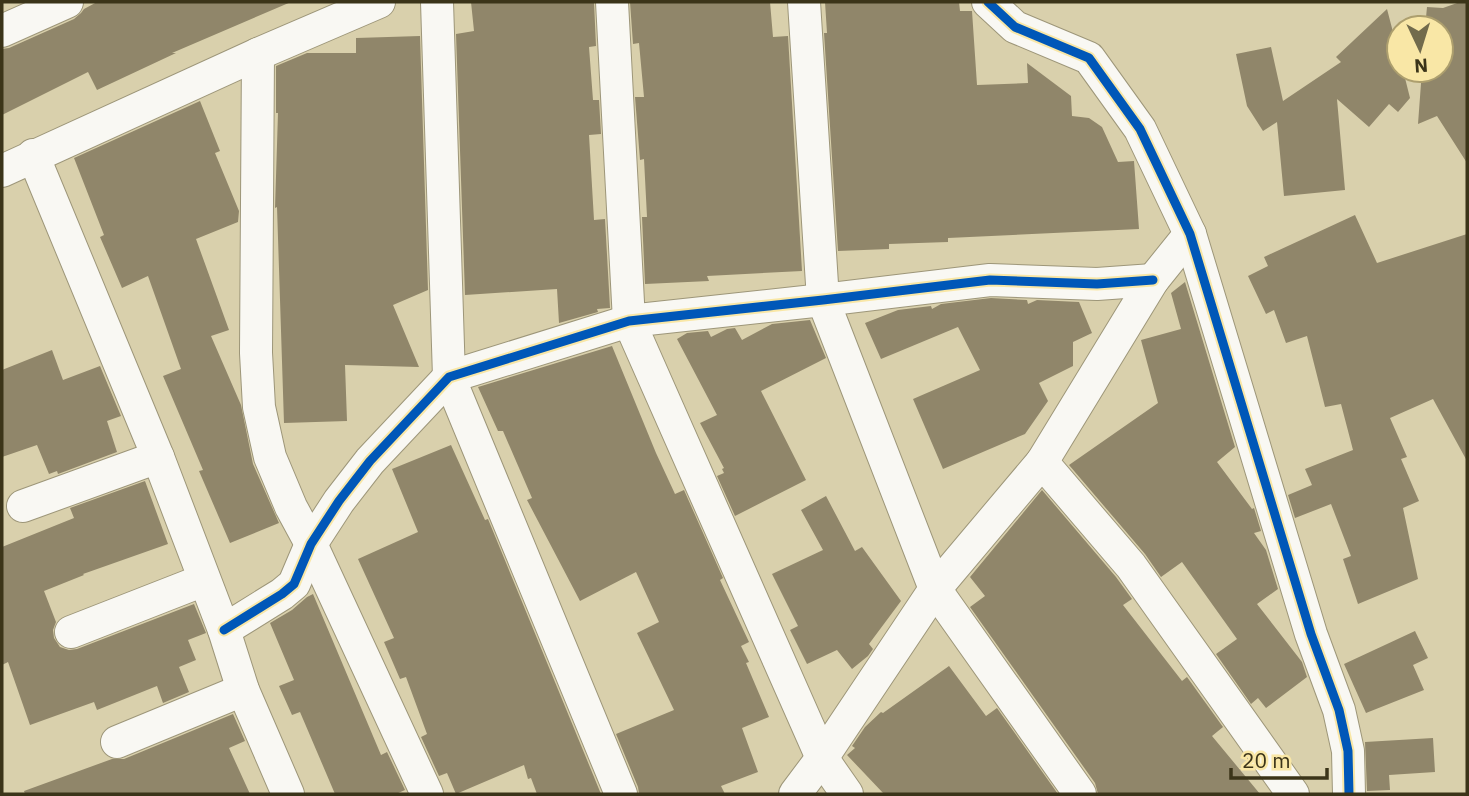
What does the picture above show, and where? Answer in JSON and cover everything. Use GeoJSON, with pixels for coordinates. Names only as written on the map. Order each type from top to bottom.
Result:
{"type":"FeatureCollection","features":[{"type":"Feature","properties":{"kind":"street"},"geometry":{"type":"LineString","coordinates":[[2,31],[67,2]]}},
{"type":"Feature","properties":{"kind":"street"},"geometry":{"type":"LineString","coordinates":[[2,171],[379,2]]}},
{"type":"Feature","properties":{"kind":"street"},"geometry":{"type":"LineString","coordinates":[[437,2],[449,377],[621,794]]}},
{"type":"Feature","properties":{"kind":"street"},"geometry":{"type":"LineString","coordinates":[[612,2],[629,321],[822,758],[847,794]]}},
{"type":"Feature","properties":{"kind":"street"},"geometry":{"type":"LineString","coordinates":[[804,2],[823,300],[935,589],[1080,794]]}},
{"type":"Feature","properties":{"kind":"street"},"geometry":{"type":"LineString","coordinates":[[988,2],[1015,27],[1089,58],[1140,129],[1190,234],[1311,634],[1339,710],[1348,751],[1349,794]]}},
{"type":"Feature","properties":{"kind":"street"},"geometry":{"type":"LineString","coordinates":[[258,54],[256,353],[259,407],[270,457],[427,794]]}},
{"type":"Feature","properties":{"kind":"street"},"geometry":{"type":"LineString","coordinates":[[33,155],[158,457],[224,630],[243,690],[288,794]]}},
{"type":"Feature","properties":{"kind":"street"},"geometry":{"type":"LineString","coordinates":[[794,794],[822,758],[935,589],[1042,462],[1153,280],[1190,234]]}},
{"type":"Feature","properties":{"kind":"street"},"geometry":{"type":"LineString","coordinates":[[224,630],[294,584],[312,544],[339,501],[370,461],[449,377],[629,321],[990,280],[1097,284],[1153,280]]}},
{"type":"Feature","properties":{"kind":"street"},"geometry":{"type":"LineString","coordinates":[[23,506],[158,457]]}},
{"type":"Feature","properties":{"kind":"street"},"geometry":{"type":"LineString","coordinates":[[1042,462],[1131,566],[1293,794]]}},
{"type":"Feature","properties":{"kind":"street"},"geometry":{"type":"LineString","coordinates":[[71,632],[204,580]]}},
{"type":"Feature","properties":{"kind":"street"},"geometry":{"type":"LineString","coordinates":[[117,742],[243,690]]}},
{"type":"Feature","properties":{"kind":"building"},"geometry":{"type":"Polygon","coordinates":[[[97,2],[291,2],[172,53],[176,53],[97,90],[88,72],[2,115],[2,49],[74,19],[97,2]]]}},
{"type":"Feature","properties":{"kind":"building"},"geometry":{"type":"Polygon","coordinates":[[[471,2],[594,2],[596,46],[589,47],[593,100],[599,100],[601,134],[589,135],[594,220],[605,219],[610,308],[597,309],[598,312],[559,323],[557,289],[465,295],[456,34],[474,31],[471,2]]]}},
{"type":"Feature","properties":{"kind":"building"},"geometry":{"type":"Polygon","coordinates":[[[630,2],[770,2],[773,37],[788,36],[802,271],[707,276],[709,281],[645,284],[642,217],[647,217],[644,159],[640,160],[635,97],[644,97],[639,43],[633,44],[630,2]]]}},
{"type":"Feature","properties":{"kind":"building"},"geometry":{"type":"Polygon","coordinates":[[[825,2],[959,2],[960,11],[972,11],[977,85],[1028,83],[1027,63],[1071,96],[1072,116],[1089,118],[1102,127],[1118,162],[1134,161],[1139,229],[948,238],[948,242],[889,244],[889,249],[838,251],[824,33],[827,33],[825,2]]]}},
{"type":"Feature","properties":{"kind":"building"},"geometry":{"type":"Polygon","coordinates":[[[1467,2],[1467,163],[1437,116],[1418,124],[1421,84],[1455,84],[1455,14],[1426,14],[1427,7],[1443,8],[1467,2]]]}},
{"type":"Feature","properties":{"kind":"building"},"geometry":{"type":"Polygon","coordinates":[[[1387,9],[1385,84],[1406,84],[1410,98],[1398,112],[1389,104],[1369,127],[1337,99],[1345,190],[1284,196],[1277,122],[1263,131],[1247,106],[1236,54],[1271,47],[1283,101],[1341,62],[1336,57],[1387,9]]]}},
{"type":"Feature","properties":{"kind":"building"},"geometry":{"type":"Polygon","coordinates":[[[420,36],[428,290],[393,305],[419,367],[345,365],[347,421],[284,423],[277,207],[275,208],[278,113],[276,66],[307,53],[356,53],[356,38],[420,36]]]}},
{"type":"Feature","properties":{"kind":"building"},"geometry":{"type":"Polygon","coordinates":[[[200,101],[220,151],[215,153],[239,211],[238,222],[196,239],[229,330],[211,336],[241,405],[253,464],[279,523],[230,543],[199,471],[203,470],[163,376],[181,369],[148,276],[122,288],[100,237],[104,235],[74,158],[200,101]]]}},
{"type":"Feature","properties":{"kind":"building"},"geometry":{"type":"Polygon","coordinates":[[[1355,215],[1377,263],[1467,234],[1467,461],[1433,399],[1390,418],[1407,457],[1401,459],[1419,501],[1403,508],[1418,579],[1358,604],[1343,559],[1351,556],[1331,504],[1295,518],[1288,495],[1312,485],[1305,469],[1353,450],[1341,404],[1325,407],[1307,336],[1286,343],[1274,310],[1266,314],[1248,276],[1268,266],[1264,257],[1355,215]]]}},
{"type":"Feature","properties":{"kind":"building"},"geometry":{"type":"Polygon","coordinates":[[[1185,282],[1235,447],[1217,462],[1252,509],[1254,508],[1261,531],[1254,533],[1266,550],[1278,589],[1257,604],[1302,662],[1307,677],[1266,708],[1258,698],[1251,704],[1216,654],[1237,639],[1182,562],[1161,577],[1145,554],[1069,465],[1158,403],[1141,340],[1181,329],[1171,293],[1185,282]]]}},
{"type":"Feature","properties":{"kind":"building"},"geometry":{"type":"Polygon","coordinates":[[[991,298],[1027,300],[1028,304],[1037,300],[1079,302],[1092,333],[1073,342],[1073,366],[1039,383],[1048,401],[1025,434],[943,469],[913,399],[980,370],[958,327],[881,359],[865,323],[898,310],[931,306],[932,309],[941,304],[991,298]]]}},
{"type":"Feature","properties":{"kind":"building"},"geometry":{"type":"Polygon","coordinates":[[[810,320],[826,358],[761,391],[806,480],[735,516],[717,476],[724,473],[724,468],[700,423],[717,415],[677,339],[687,333],[708,331],[711,337],[735,328],[742,340],[772,324],[810,320]]]}},
{"type":"Feature","properties":{"kind":"building"},"geometry":{"type":"Polygon","coordinates":[[[612,346],[675,494],[684,490],[723,578],[720,580],[749,642],[741,646],[749,662],[746,663],[769,717],[742,728],[758,772],[721,786],[725,794],[639,794],[616,734],[674,710],[637,633],[659,622],[636,572],[580,601],[527,500],[532,498],[503,431],[498,431],[478,387],[612,346]]]}},
{"type":"Feature","properties":{"kind":"building"},"geometry":{"type":"Polygon","coordinates":[[[52,350],[63,380],[100,366],[121,416],[107,421],[117,452],[58,474],[57,471],[49,474],[37,445],[2,457],[2,370],[52,350]]]}},
{"type":"Feature","properties":{"kind":"building"},"geometry":{"type":"Polygon","coordinates":[[[451,445],[485,520],[488,519],[601,794],[537,794],[524,765],[456,794],[447,773],[439,776],[421,737],[427,734],[406,677],[400,679],[384,642],[394,638],[358,559],[418,532],[392,469],[451,445]]]}},
{"type":"Feature","properties":{"kind":"building"},"geometry":{"type":"Polygon","coordinates":[[[145,481],[168,544],[44,591],[56,622],[54,638],[60,647],[69,650],[194,604],[206,633],[188,640],[196,660],[179,667],[189,692],[163,703],[157,686],[97,710],[94,702],[30,725],[8,662],[2,665],[2,547],[74,518],[70,508],[145,481]]]}},
{"type":"Feature","properties":{"kind":"building"},"geometry":{"type":"Polygon","coordinates":[[[1042,490],[1132,599],[1123,605],[1182,681],[1187,677],[1223,727],[1212,736],[1260,794],[1098,794],[1095,783],[970,607],[985,596],[970,577],[1042,490]]]}},
{"type":"Feature","properties":{"kind":"building"},"geometry":{"type":"Polygon","coordinates":[[[826,496],[855,551],[862,547],[901,601],[869,644],[873,649],[868,656],[852,669],[837,650],[807,664],[790,630],[798,626],[772,574],[823,550],[801,510],[826,496]]]}},
{"type":"Feature","properties":{"kind":"building"},"geometry":{"type":"Polygon","coordinates":[[[313,594],[381,755],[387,752],[405,790],[396,794],[335,794],[300,712],[292,715],[279,686],[294,680],[270,623],[313,594]]]}},
{"type":"Feature","properties":{"kind":"building"},"geometry":{"type":"Polygon","coordinates":[[[1415,631],[1428,658],[1413,665],[1424,690],[1366,713],[1344,664],[1415,631]]]}},
{"type":"Feature","properties":{"kind":"building"},"geometry":{"type":"Polygon","coordinates":[[[949,666],[986,716],[997,708],[1058,794],[884,794],[847,755],[855,748],[852,746],[865,727],[881,712],[949,666]]]}},
{"type":"Feature","properties":{"kind":"building"},"geometry":{"type":"Polygon","coordinates":[[[233,714],[245,741],[229,748],[250,794],[25,794],[24,791],[112,759],[124,759],[233,714]]]}},
{"type":"Feature","properties":{"kind":"building"},"geometry":{"type":"Polygon","coordinates":[[[1433,738],[1435,772],[1389,775],[1390,790],[1367,791],[1365,742],[1433,738]]]}},
{"type":"Feature","properties":{"kind":"cycle path"},"geometry":{"type":"LineString","coordinates":[[988,2],[1015,27],[1089,58],[1140,129],[1190,234],[1311,634],[1339,710],[1348,751],[1349,794]]}},
{"type":"Feature","properties":{"kind":"cycle path"},"geometry":{"type":"LineString","coordinates":[[224,630],[294,584],[311,544],[339,501],[370,461],[449,377],[629,321],[990,280],[1097,284],[1153,280]]}}]}
